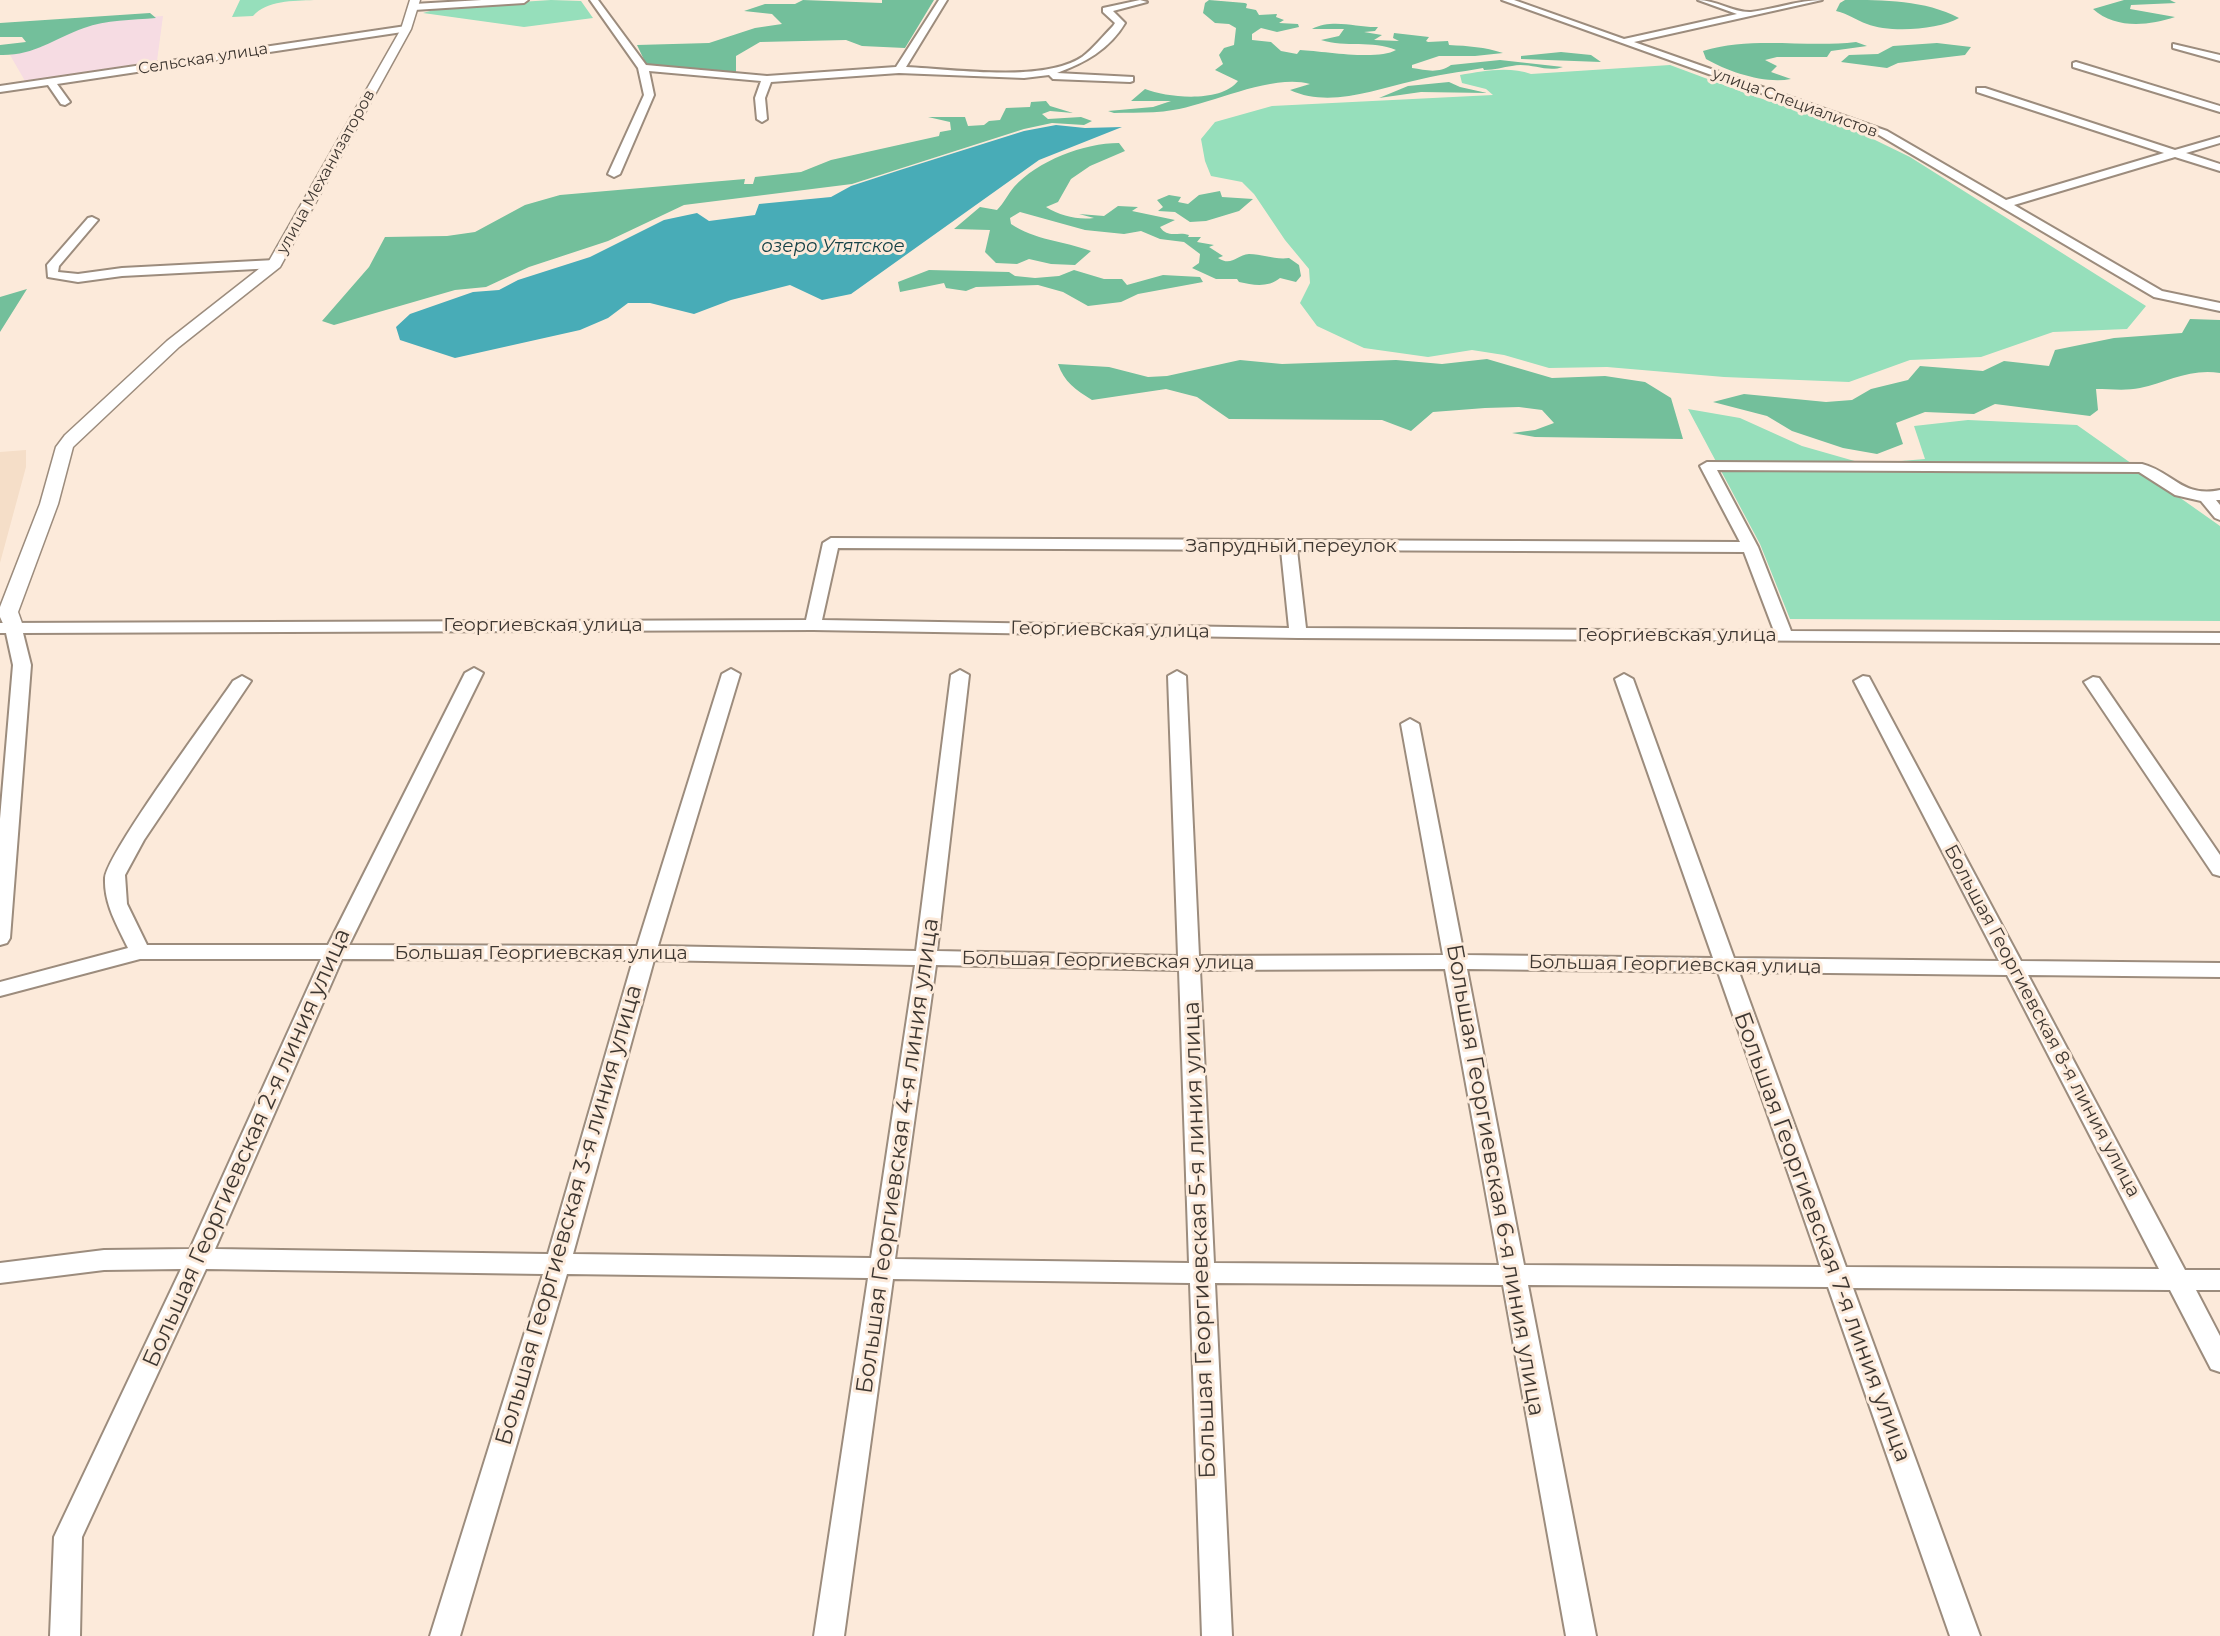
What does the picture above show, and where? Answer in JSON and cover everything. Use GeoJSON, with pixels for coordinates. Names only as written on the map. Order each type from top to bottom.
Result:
{"type":"FeatureCollection","features":[{"type":"Feature","properties":{"kind":"street"},"geometry":{"type":"LineString","coordinates":[[414,3],[524,0]]}},
{"type":"Feature","properties":{"kind":"street"},"geometry":{"type":"LineString","coordinates":[[594,0],[643,68],[649,99],[639,114],[614,174]]}},
{"type":"Feature","properties":{"kind":"street"},"geometry":{"type":"LineString","coordinates":[[900,71],[943,0]]}},
{"type":"Feature","properties":{"kind":"street","name":"улица Специалистов"},"geometry":{"type":"LineString","coordinates":[[1506,0],[1882,133],[2158,295],[2220,307]]}},
{"type":"Feature","properties":{"kind":"street"},"geometry":{"type":"LineString","coordinates":[[1702,0],[1748,15]]}},
{"type":"Feature","properties":{"kind":"street"},"geometry":{"type":"LineString","coordinates":[[1625,42],[1818,0]]}},
{"type":"Feature","properties":{"kind":"street"},"geometry":{"type":"LineString","coordinates":[[1024,75],[1052,72],[1085,59],[1120,23],[1106,10],[1143,2]]}},
{"type":"Feature","properties":{"kind":"street","name":"улица Механизаторов"},"geometry":{"type":"LineString","coordinates":[[6,627],[8,612],[49,504],[65,447],[173,344],[275,264],[406,29],[414,3]]}},
{"type":"Feature","properties":{"kind":"street","name":"Сельская улица"},"geometry":{"type":"LineString","coordinates":[[0,89],[406,29]]}},
{"type":"Feature","properties":{"kind":"street"},"geometry":{"type":"LineString","coordinates":[[2176,46],[2220,58]]}},
{"type":"Feature","properties":{"kind":"street"},"geometry":{"type":"LineString","coordinates":[[2076,65],[2220,109]]}},
{"type":"Feature","properties":{"kind":"street"},"geometry":{"type":"LineString","coordinates":[[643,68],[767,79],[900,71],[1130,79]]}},
{"type":"Feature","properties":{"kind":"street"},"geometry":{"type":"LineString","coordinates":[[762,119],[760,98],[767,79]]}},
{"type":"Feature","properties":{"kind":"street"},"geometry":{"type":"LineString","coordinates":[[51,82],[65,102]]}},
{"type":"Feature","properties":{"kind":"street"},"geometry":{"type":"LineString","coordinates":[[1981,90],[2220,168]]}},
{"type":"Feature","properties":{"kind":"street"},"geometry":{"type":"LineString","coordinates":[[2005,204],[2220,140]]}},
{"type":"Feature","properties":{"kind":"street"},"geometry":{"type":"LineString","coordinates":[[92,220],[52,265],[52,274],[61,278],[77,278],[121,272],[224,270],[275,264]]}},
{"type":"Feature","properties":{"kind":"street"},"geometry":{"type":"LineString","coordinates":[[1785,635],[1750,547],[1707,466],[2142,468],[2180,492],[2213,496],[2220,515]]}},
{"type":"Feature","properties":{"kind":"street","name":"Запрудный переулок"},"geometry":{"type":"LineString","coordinates":[[813,625],[831,543],[1750,547]]}},
{"type":"Feature","properties":{"kind":"street"},"geometry":{"type":"LineString","coordinates":[[1289,546],[1298,633]]}},
{"type":"Feature","properties":{"kind":"street","name":"Георгиевская улица"},"geometry":{"type":"LineString","coordinates":[[6,627],[813,625],[1298,633],[2220,639]]}},
{"type":"Feature","properties":{"kind":"street"},"geometry":{"type":"LineString","coordinates":[[0,938],[22,665],[6,627]]}},
{"type":"Feature","properties":{"kind":"street","name":"Большая Георгиевская 2-я линия улица"},"geometry":{"type":"LineString","coordinates":[[65,1636],[68,1537],[198,1259],[335,952],[474,673]]}},
{"type":"Feature","properties":{"kind":"street","name":"Большая Георгиевская 3-я линия улица"},"geometry":{"type":"LineString","coordinates":[[445,1636],[558,1264],[645,953],[731,674]]}},
{"type":"Feature","properties":{"kind":"street","name":"Большая Георгиевская 4-я линия улица"},"geometry":{"type":"LineString","coordinates":[[829,1636],[926,958],[960,675]]}},
{"type":"Feature","properties":{"kind":"street","name":"Большая Георгиевская 5-я линия улица"},"geometry":{"type":"LineString","coordinates":[[1177,676],[1217,1636]]}},
{"type":"Feature","properties":{"kind":"street","name":"Большая Георгиевская 7-я линия улица"},"geometry":{"type":"LineString","coordinates":[[1624,679],[1965,1636]]}},
{"type":"Feature","properties":{"kind":"street"},"geometry":{"type":"LineString","coordinates":[[140,952],[117,904],[115,875],[134,840],[242,681]]}},
{"type":"Feature","properties":{"kind":"street","name":"Большая Георгиевская 8-я линия улица"},"geometry":{"type":"LineString","coordinates":[[1863,681],[2220,1361]]}},
{"type":"Feature","properties":{"kind":"street"},"geometry":{"type":"LineString","coordinates":[[2093,682],[2220,870]]}},
{"type":"Feature","properties":{"kind":"street","name":"Большая Георгиевская 6-я линия улица"},"geometry":{"type":"LineString","coordinates":[[1410,724],[1581,1636]]}},
{"type":"Feature","properties":{"kind":"street","name":"Большая Георгиевская улица"},"geometry":{"type":"LineString","coordinates":[[0,989],[140,952],[645,953],[1189,963],[1455,962],[2220,970]]}},
{"type":"Feature","properties":{"kind":"street"},"geometry":{"type":"LineString","coordinates":[[0,1273],[104,1260],[198,1259],[1201,1273],[1512,1273],[1839,1279],[2220,1280]]}},
{"type":"Feature","properties":{"kind":"shaded area"},"geometry":{"type":"Polygon","coordinates":[[[163,16],[157,61],[25,81],[10,55],[39,44],[81,21],[163,16]]]}},
{"type":"Feature","properties":{"kind":"shaded area"},"geometry":{"type":"Polygon","coordinates":[[[26,450],[26,467],[0,563],[0,452],[26,450]]]}},
{"type":"Feature","properties":{"kind":"green space"},"geometry":{"type":"Polygon","coordinates":[[[240,0],[314,0],[281,2],[265,7],[253,16],[232,17],[240,0]]]}},
{"type":"Feature","properties":{"kind":"green space"},"geometry":{"type":"Polygon","coordinates":[[[551,0],[581,1],[593,18],[524,27],[423,13],[444,7],[551,0]]]}},
{"type":"Feature","properties":{"kind":"green space"},"geometry":{"type":"Polygon","coordinates":[[[803,0],[882,3],[882,0],[934,0],[905,48],[862,46],[846,40],[760,42],[736,56],[736,72],[646,64],[637,45],[709,43],[755,28],[782,24],[772,14],[744,11],[765,4],[795,4],[803,0]]]}},
{"type":"Feature","properties":{"kind":"green space"},"geometry":{"type":"Polygon","coordinates":[[[1209,0],[1245,3],[1246,8],[1256,10],[1259,15],[1277,14],[1276,17],[1284,20],[1279,23],[1298,24],[1299,27],[1277,32],[1261,28],[1252,34],[1252,40],[1271,42],[1281,51],[1297,54],[1300,50],[1376,55],[1396,50],[1378,45],[1340,44],[1321,40],[1339,36],[1344,29],[1312,29],[1328,24],[1345,24],[1378,27],[1375,31],[1364,32],[1382,35],[1374,40],[1399,41],[1393,38],[1394,33],[1429,37],[1426,41],[1428,42],[1448,41],[1449,45],[1503,53],[1439,56],[1412,65],[1412,68],[1437,70],[1451,65],[1500,60],[1563,67],[1550,69],[1519,65],[1488,70],[1483,68],[1336,97],[1305,95],[1290,90],[1310,84],[1278,83],[1166,111],[1108,111],[1153,107],[1171,101],[1131,101],[1145,89],[1167,95],[1207,96],[1220,93],[1238,81],[1215,70],[1223,64],[1219,55],[1224,48],[1234,45],[1236,28],[1229,24],[1215,23],[1203,13],[1205,3],[1209,0]]]}},
{"type":"Feature","properties":{"kind":"green space"},"geometry":{"type":"Polygon","coordinates":[[[1845,0],[1918,4],[1959,18],[1927,28],[1888,29],[1867,24],[1836,11],[1845,0]]]}},
{"type":"Feature","properties":{"kind":"green space"},"geometry":{"type":"Polygon","coordinates":[[[2124,0],[2170,0],[2176,3],[2131,5],[2130,9],[2175,17],[2143,24],[2121,23],[2093,9],[2124,0]]]}},
{"type":"Feature","properties":{"kind":"green space"},"geometry":{"type":"Polygon","coordinates":[[[150,13],[156,18],[92,25],[33,50],[0,55],[0,45],[26,42],[22,37],[0,37],[0,23],[150,13]]]}},
{"type":"Feature","properties":{"kind":"green space"},"geometry":{"type":"Polygon","coordinates":[[[1856,42],[1867,46],[1831,51],[1827,57],[1777,57],[1765,60],[1777,66],[1771,72],[1791,79],[1781,80],[1758,78],[1725,68],[1706,59],[1703,51],[1741,44],[1856,42]]]}},
{"type":"Feature","properties":{"kind":"green space"},"geometry":{"type":"Polygon","coordinates":[[[1937,43],[1971,47],[1965,55],[1898,63],[1887,68],[1841,62],[1849,55],[1878,54],[1893,46],[1937,43]]]}},
{"type":"Feature","properties":{"kind":"green space"},"geometry":{"type":"Polygon","coordinates":[[[1561,52],[1591,55],[1601,62],[1521,59],[1521,56],[1561,52]]]}},
{"type":"Feature","properties":{"kind":"green space"},"geometry":{"type":"Polygon","coordinates":[[[1670,65],[1756,97],[1836,121],[1910,157],[2146,306],[2127,329],[2053,332],[1981,357],[1910,360],[1849,382],[1724,377],[1607,367],[1549,368],[1504,355],[1472,350],[1428,357],[1364,348],[1317,326],[1300,303],[1310,283],[1309,269],[1285,240],[1254,194],[1242,182],[1211,176],[1205,161],[1201,139],[1215,122],[1272,106],[1493,95],[1486,89],[1462,83],[1460,75],[1487,71],[1514,70],[1531,74],[1670,65]]]}},
{"type":"Feature","properties":{"kind":"green space"},"geometry":{"type":"Polygon","coordinates":[[[1449,82],[1487,93],[1421,92],[1379,98],[1408,86],[1449,82]]]}},
{"type":"Feature","properties":{"kind":"green space"},"geometry":{"type":"Polygon","coordinates":[[[1046,101],[1050,106],[1073,113],[1050,111],[1042,114],[1048,119],[1081,117],[1092,121],[1084,125],[1052,123],[1024,129],[852,184],[684,205],[608,241],[529,267],[486,287],[455,290],[334,325],[322,321],[369,267],[385,237],[447,236],[475,232],[525,205],[560,195],[745,179],[744,184],[753,184],[755,177],[801,172],[831,160],[939,136],[940,132],[951,130],[950,122],[928,117],[965,117],[968,126],[984,125],[989,121],[1000,120],[1006,108],[1030,107],[1031,102],[1046,101]]]}},
{"type":"Feature","properties":{"kind":"green space"},"geometry":{"type":"Polygon","coordinates":[[[1119,143],[1125,151],[1090,166],[1071,179],[1058,202],[1046,207],[1069,217],[1094,218],[1079,214],[1104,216],[1118,206],[1138,207],[1132,211],[1175,220],[1160,227],[1170,234],[1201,237],[1197,242],[1214,245],[1209,247],[1223,256],[1218,258],[1231,261],[1249,254],[1289,258],[1299,265],[1301,276],[1296,282],[1280,278],[1260,285],[1239,282],[1237,279],[1216,279],[1192,268],[1199,263],[1200,254],[1184,242],[1160,239],[1141,231],[1124,234],[1085,230],[1020,212],[1010,218],[1011,224],[1039,237],[1091,251],[1075,265],[1051,264],[1029,259],[1017,264],[996,263],[985,252],[990,230],[954,229],[980,207],[997,210],[1014,187],[1048,162],[1076,150],[1119,143]]]}},
{"type":"Feature","properties":{"kind":"green space"},"geometry":{"type":"Polygon","coordinates":[[[1220,191],[1222,197],[1253,199],[1239,211],[1206,221],[1190,222],[1175,212],[1158,211],[1163,207],[1157,200],[1169,195],[1181,197],[1178,202],[1188,204],[1199,195],[1220,191]]]}},
{"type":"Feature","properties":{"kind":"green space"},"geometry":{"type":"Polygon","coordinates":[[[929,270],[1009,272],[1015,276],[1035,278],[1059,276],[1074,270],[1104,279],[1122,279],[1127,285],[1163,275],[1200,277],[1203,282],[1138,294],[1121,302],[1088,306],[1063,292],[1038,285],[976,287],[966,291],[946,288],[944,283],[900,292],[898,282],[929,270]]]}},
{"type":"Feature","properties":{"kind":"green space"},"geometry":{"type":"Polygon","coordinates":[[[27,289],[0,332],[0,297],[27,289]]]}},
{"type":"Feature","properties":{"kind":"green space"},"geometry":{"type":"Polygon","coordinates":[[[2190,319],[2220,320],[2220,373],[2199,372],[2135,389],[2096,389],[2098,410],[2090,416],[1995,404],[1974,414],[1925,412],[1896,423],[1903,444],[1877,454],[1843,448],[1792,431],[1767,416],[1713,402],[1744,394],[1826,402],[1852,400],[1871,389],[1908,380],[1920,366],[1983,371],[2004,361],[2049,366],[2055,350],[2114,338],[2182,333],[2190,319]]]}},
{"type":"Feature","properties":{"kind":"green space"},"geometry":{"type":"Polygon","coordinates":[[[1487,359],[1552,378],[1605,376],[1645,382],[1671,398],[1683,439],[1535,437],[1512,433],[1535,430],[1554,423],[1542,410],[1519,407],[1433,412],[1411,431],[1382,420],[1229,419],[1197,397],[1166,389],[1092,400],[1071,385],[1058,364],[1109,367],[1148,377],[1167,376],[1240,360],[1282,364],[1396,360],[1442,364],[1487,359]]]}},
{"type":"Feature","properties":{"kind":"green space"},"geometry":{"type":"Polygon","coordinates":[[[1688,409],[1740,418],[1802,446],[1865,464],[1925,459],[1914,426],[1968,420],[2077,425],[2220,526],[2220,621],[1790,619],[1760,544],[1688,409]]]}},
{"type":"Feature","properties":{"kind":"water","name":"озеро Утятское"},"geometry":{"type":"Polygon","coordinates":[[[1056,125],[1085,128],[1122,127],[1039,160],[851,294],[822,300],[790,285],[731,300],[694,314],[650,303],[628,303],[608,318],[580,330],[455,358],[400,340],[396,327],[410,314],[473,292],[499,290],[518,280],[590,257],[664,220],[697,213],[709,221],[755,215],[759,204],[831,197],[851,186],[900,170],[1024,131],[1056,125]]]}}]}
